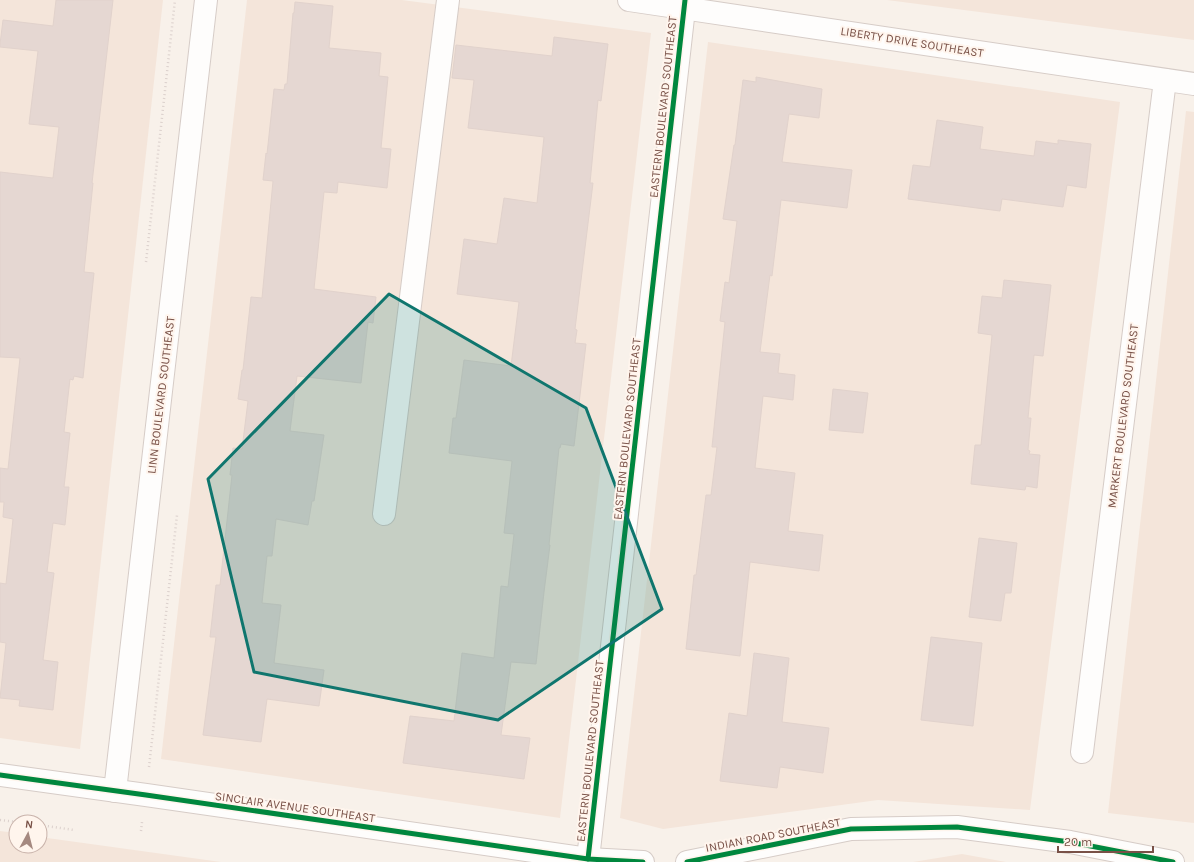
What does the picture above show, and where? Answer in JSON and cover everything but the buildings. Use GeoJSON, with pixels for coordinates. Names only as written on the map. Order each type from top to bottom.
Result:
{"type":"FeatureCollection","features":[{"type":"Feature","properties":{"kind":"street","name":"LINN BOULEVARD SOUTHEAST"},"geometry":{"type":"LineString","coordinates":[[115,791],[206,0]]}},
{"type":"Feature","properties":{"kind":"street"},"geometry":{"type":"LineString","coordinates":[[384,514],[448,0]]}},
{"type":"Feature","properties":{"kind":"street","name":"LIBERTY DRIVE SOUTHEAST"},"geometry":{"type":"LineString","coordinates":[[629,0],[685,4],[1194,84]]}},
{"type":"Feature","properties":{"kind":"street","name":"EASTERN BOULEVARD SOUTHEAST"},"geometry":{"type":"LineString","coordinates":[[588,859],[685,4]]}},
{"type":"Feature","properties":{"kind":"street","name":"MARKERT BOULEVARD SOUTHEAST"},"geometry":{"type":"LineString","coordinates":[[1082,752],[1165,80]]}},
{"type":"Feature","properties":{"kind":"street","name":"SINCLAIR AVENUE SOUTHEAST"},"geometry":{"type":"LineString","coordinates":[[0,775],[588,859]]}},
{"type":"Feature","properties":{"kind":"street","name":"INDIAN ROAD SOUTHEAST"},"geometry":{"type":"LineString","coordinates":[[687,862],[852,830],[957,827],[1070,842],[1173,862]]}},
{"type":"Feature","properties":{"kind":"street"},"geometry":{"type":"LineString","coordinates":[[588,859],[643,862]]}},
{"type":"Feature","properties":{"kind":"path"},"geometry":{"type":"LineString","coordinates":[[48,826],[74,830]]}},
{"type":"Feature","properties":{"kind":"highlighted area"},"geometry":{"type":"Polygon","coordinates":[[[389,294],[586,408],[662,609],[498,720],[254,672],[208,479],[389,294]]]}},
{"type":"Feature","properties":{"kind":"shaded area"},"geometry":{"type":"Polygon","coordinates":[[[0,0],[163,0],[80,749],[0,738],[0,0]]]}},
{"type":"Feature","properties":{"kind":"shaded area"},"geometry":{"type":"Polygon","coordinates":[[[247,0],[402,0],[651,33],[560,818],[161,759],[247,0]]]}},
{"type":"Feature","properties":{"kind":"shaded area"},"geometry":{"type":"Polygon","coordinates":[[[887,0],[1194,0],[1194,40],[887,0]]]}},
{"type":"Feature","properties":{"kind":"shaded area"},"geometry":{"type":"Polygon","coordinates":[[[708,42],[1120,102],[1030,810],[878,800],[663,829],[620,818],[708,42]]]}},
{"type":"Feature","properties":{"kind":"shaded area"},"geometry":{"type":"Polygon","coordinates":[[[1186,111],[1194,112],[1194,823],[1108,813],[1186,111]]]}},
{"type":"Feature","properties":{"kind":"shaded area"},"geometry":{"type":"Polygon","coordinates":[[[0,831],[8,832],[8,854],[48,854],[48,838],[221,862],[0,862],[0,831]]]}},
{"type":"Feature","properties":{"kind":"shaded area"},"geometry":{"type":"Polygon","coordinates":[[[962,854],[1006,862],[913,862],[962,854]]]}},
{"type":"Feature","properties":{"kind":"cycle path"},"geometry":{"type":"LineString","coordinates":[[588,859],[685,0]]}},
{"type":"Feature","properties":{"kind":"cycle path"},"geometry":{"type":"LineString","coordinates":[[0,775],[588,859],[643,862]]}},
{"type":"Feature","properties":{"kind":"cycle path"},"geometry":{"type":"LineString","coordinates":[[687,862],[851,829],[957,827],[1070,842],[1173,862]]}}]}
